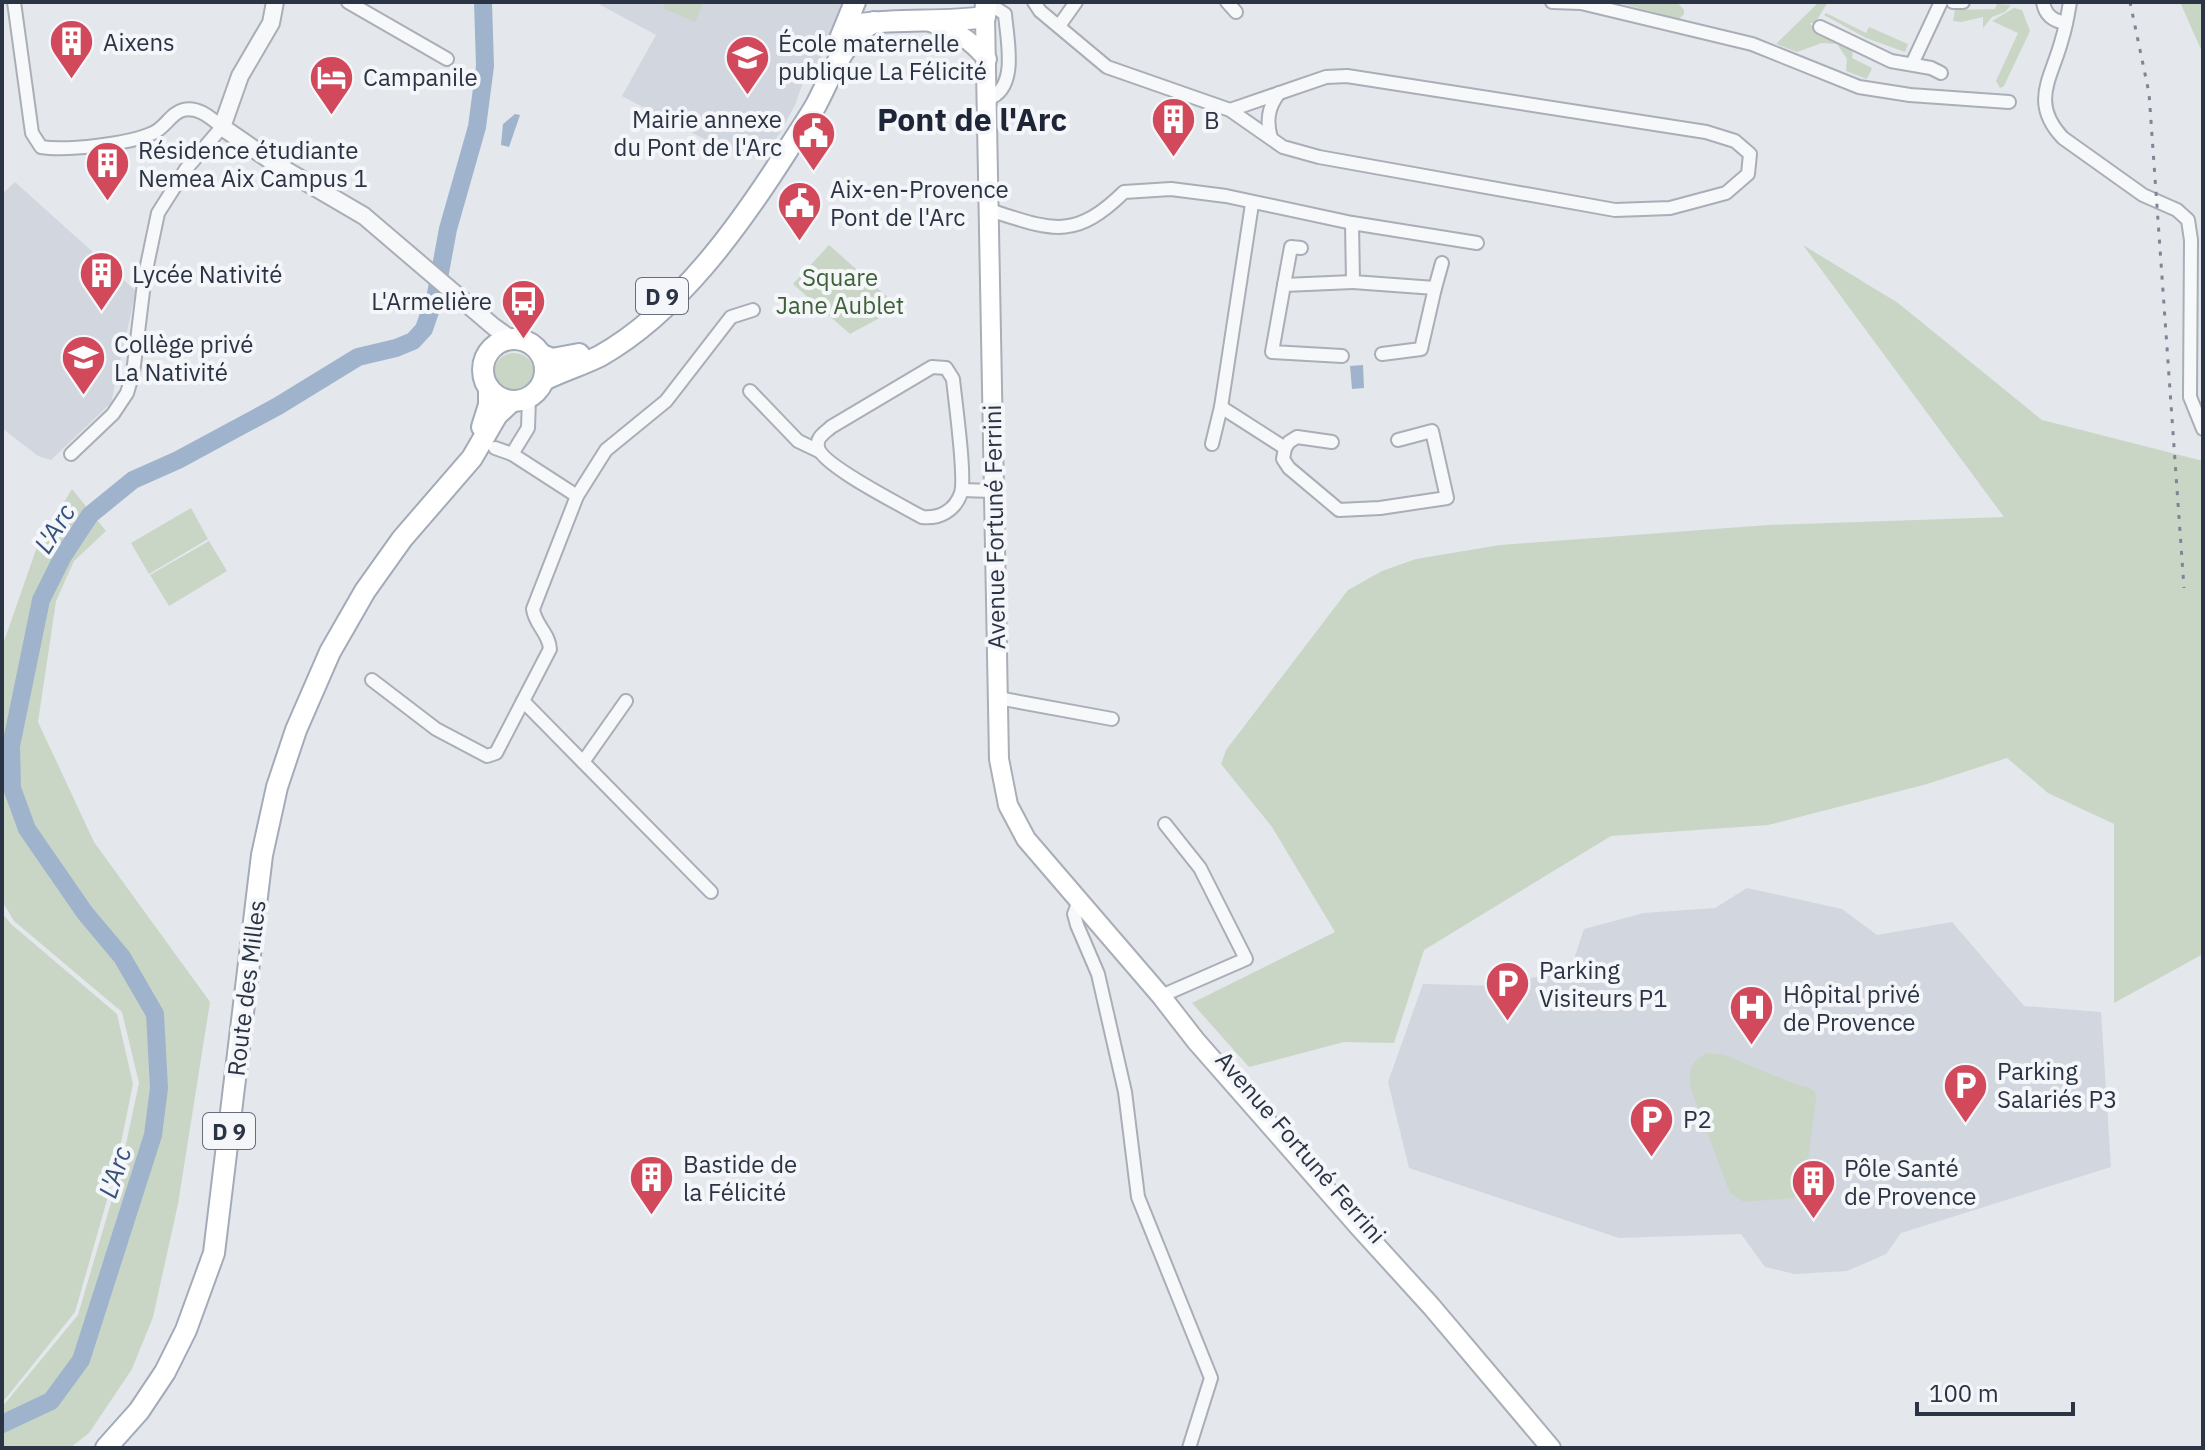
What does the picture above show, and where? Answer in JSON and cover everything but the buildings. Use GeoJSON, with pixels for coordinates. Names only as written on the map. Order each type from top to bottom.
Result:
{"type":"FeatureCollection","features":[{"type":"Feature","properties":{"kind":"main road","name":"D 9"},"geometry":{"type":"LineString","coordinates":[[544,380],[601,355],[675,299],[779,164],[813,109],[845,39],[855,2]]}},
{"type":"Feature","properties":{"kind":"main road"},"geometry":{"type":"LineString","coordinates":[[864,2],[869,12],[881,21]]}},
{"type":"Feature","properties":{"kind":"main road"},"geometry":{"type":"LineString","coordinates":[[845,39],[858,24],[881,21],[954,22],[986,7]]}},
{"type":"Feature","properties":{"kind":"main road","name":"Avenue Fortuné Ferrini"},"geometry":{"type":"LineString","coordinates":[[986,7],[992,491],[1000,777],[1008,805],[1026,839],[1161,996],[1233,1066],[1368,1221],[1431,1306],[1551,1448]]}},
{"type":"Feature","properties":{"kind":"main road"},"geometry":{"type":"LineString","coordinates":[[928,21],[959,33],[987,59]]}},
{"type":"Feature","properties":{"kind":"main road","name":"D 9"},"geometry":{"type":"LineString","coordinates":[[542,355],[552,359],[567,358],[597,347],[667,292],[716,243]]}},
{"type":"Feature","properties":{"kind":"main road"},"geometry":{"type":"LineString","coordinates":[[496,333],[523,340],[542,355],[544,380],[538,390],[523,402],[499,397],[489,388],[483,367],[496,333]]}},
{"type":"Feature","properties":{"kind":"main road","name":"Route des Milles"},"geometry":{"type":"LineString","coordinates":[[277,787],[280,755],[294,706],[327,632],[385,545],[476,437],[489,405],[489,388]]}},
{"type":"Feature","properties":{"kind":"main road","name":"Route des Milles"},"geometry":{"type":"LineString","coordinates":[[106,1448],[139,1411],[165,1372],[186,1330],[214,1253],[262,855],[277,787],[296,730],[316,682],[365,591],[402,539],[472,458],[497,415],[523,402]]}},
{"type":"Feature","properties":{"kind":"street"},"geometry":{"type":"LineString","coordinates":[[14,2],[32,133],[41,147],[63,151],[142,137],[155,132],[182,110],[204,113],[277,165],[364,216],[496,333]]}},
{"type":"Feature","properties":{"kind":"street"},"geometry":{"type":"LineString","coordinates":[[71,454],[113,414],[127,393],[133,373],[145,275],[158,213],[186,169],[222,127],[240,76],[271,23],[275,2]]}},
{"type":"Feature","properties":{"kind":"street"},"geometry":{"type":"LineString","coordinates":[[348,2],[447,59]]}},
{"type":"Feature","properties":{"kind":"street"},"geometry":{"type":"LineString","coordinates":[[1034,2],[1035,7],[1107,67],[1230,110],[1283,147],[1319,157],[1615,210],[1670,208],[1726,193],[1748,174],[1750,154],[1735,141],[1706,132],[1347,76],[1326,77],[1230,110]]}},
{"type":"Feature","properties":{"kind":"street"},"geometry":{"type":"LineString","coordinates":[[1059,26],[1076,2]]}},
{"type":"Feature","properties":{"kind":"street"},"geometry":{"type":"LineString","coordinates":[[1552,2],[1581,3],[1752,44],[1859,87],[1910,95],[2009,102]]}},
{"type":"Feature","properties":{"kind":"street"},"geometry":{"type":"LineString","coordinates":[[1912,64],[1941,2]]}},
{"type":"Feature","properties":{"kind":"street"},"geometry":{"type":"LineString","coordinates":[[1953,2],[1963,2]]}},
{"type":"Feature","properties":{"kind":"street"},"geometry":{"type":"LineString","coordinates":[[2043,2],[2046,13],[2058,22],[2066,23]]}},
{"type":"Feature","properties":{"kind":"street"},"geometry":{"type":"LineString","coordinates":[[2070,2],[2044,93],[2045,107],[2052,127],[2063,138],[2143,195],[2177,210],[2188,220],[2191,240],[2190,397],[2203,429]]}},
{"type":"Feature","properties":{"kind":"street"},"geometry":{"type":"LineString","coordinates":[[986,7],[1005,14],[1008,66],[1006,85],[988,99]]}},
{"type":"Feature","properties":{"kind":"street"},"geometry":{"type":"LineString","coordinates":[[1820,27],[1891,61],[1931,68],[1941,73]]}},
{"type":"Feature","properties":{"kind":"street"},"geometry":{"type":"LineString","coordinates":[[1271,138],[1267,125],[1271,103],[1279,92]]}},
{"type":"Feature","properties":{"kind":"street"},"geometry":{"type":"LineString","coordinates":[[989,210],[1043,227],[1072,226],[1107,209],[1124,192],[1171,189],[1226,196],[1352,223],[1477,243]]}},
{"type":"Feature","properties":{"kind":"street"},"geometry":{"type":"LineString","coordinates":[[1212,444],[1221,407],[1252,204]]}},
{"type":"Feature","properties":{"kind":"street"},"geometry":{"type":"LineString","coordinates":[[1352,223],[1353,282]]}},
{"type":"Feature","properties":{"kind":"street"},"geometry":{"type":"LineString","coordinates":[[1301,248],[1291,247],[1272,352],[1342,356]]}},
{"type":"Feature","properties":{"kind":"street"},"geometry":{"type":"LineString","coordinates":[[1382,354],[1421,349],[1442,263]]}},
{"type":"Feature","properties":{"kind":"street"},"geometry":{"type":"LineString","coordinates":[[1284,285],[1353,282],[1435,288]]}},
{"type":"Feature","properties":{"kind":"street"},"geometry":{"type":"LineString","coordinates":[[372,680],[436,729],[487,756],[496,753],[550,649],[550,639],[534,619],[533,609],[577,496],[606,450],[666,401],[731,317],[753,310]]}},
{"type":"Feature","properties":{"kind":"street"},"geometry":{"type":"LineString","coordinates":[[750,391],[798,441],[819,451],[824,458],[852,477],[922,517],[935,518],[954,507],[962,490],[953,379],[946,368],[932,367],[831,427],[818,439],[819,451]]}},
{"type":"Feature","properties":{"kind":"street"},"geometry":{"type":"LineString","coordinates":[[512,454],[528,428],[523,402]]}},
{"type":"Feature","properties":{"kind":"street"},"geometry":{"type":"LineString","coordinates":[[1221,407],[1285,448]]}},
{"type":"Feature","properties":{"kind":"street"},"geometry":{"type":"LineString","coordinates":[[1332,442],[1297,437],[1285,448],[1283,459],[1289,468],[1339,510],[1380,508],[1447,498],[1432,431],[1398,440]]}},
{"type":"Feature","properties":{"kind":"street"},"geometry":{"type":"LineString","coordinates":[[495,448],[512,454],[577,496]]}},
{"type":"Feature","properties":{"kind":"street"},"geometry":{"type":"LineString","coordinates":[[962,490],[992,491]]}},
{"type":"Feature","properties":{"kind":"street"},"geometry":{"type":"LineString","coordinates":[[998,698],[1112,719]]}},
{"type":"Feature","properties":{"kind":"street"},"geometry":{"type":"LineString","coordinates":[[523,701],[711,892]]}},
{"type":"Feature","properties":{"kind":"street"},"geometry":{"type":"LineString","coordinates":[[583,762],[626,701]]}},
{"type":"Feature","properties":{"kind":"street"},"geometry":{"type":"LineString","coordinates":[[1161,996],[1246,959],[1200,868],[1165,824]]}},
{"type":"Feature","properties":{"kind":"street"},"geometry":{"type":"LineString","coordinates":[[1079,901],[1074,914],[1098,974],[1125,1092],[1138,1197],[1211,1378],[1189,1448]]}},
{"type":"Feature","properties":{"kind":"shaded area"},"geometry":{"type":"Polygon","coordinates":[[[595,2],[842,2],[815,73],[807,71],[795,105],[780,133],[759,160],[746,152],[742,159],[622,96],[656,35],[595,2]]]}},
{"type":"Feature","properties":{"kind":"shaded area"},"geometry":{"type":"Polygon","coordinates":[[[15,182],[136,291],[111,403],[51,460],[38,456],[2,428],[2,194],[15,182]]]}},
{"type":"Feature","properties":{"kind":"shaded area","name":"Hôpital privé de Provence"},"geometry":{"type":"Polygon","coordinates":[[[1747,888],[1842,909],[1877,935],[1952,922],[2024,1006],[2101,1012],[2111,1167],[1901,1233],[1886,1254],[1847,1271],[1795,1274],[1765,1267],[1741,1234],[1619,1238],[1409,1168],[1388,1082],[1423,984],[1501,986],[1571,968],[1584,929],[1644,913],[1715,908],[1747,888]]]}},
{"type":"Feature","properties":{"kind":"green space"},"geometry":{"type":"Polygon","coordinates":[[[666,2],[703,3],[695,22],[663,8],[666,2]]]}},
{"type":"Feature","properties":{"kind":"green space"},"geometry":{"type":"Polygon","coordinates":[[[1616,2],[1677,2],[1684,14],[1679,19],[1616,2]]]}},
{"type":"Feature","properties":{"kind":"green space"},"geometry":{"type":"Polygon","coordinates":[[[1819,2],[1828,2],[1811,25],[1853,49],[1852,58],[1872,68],[1867,79],[1846,71],[1847,59],[1837,44],[1822,43],[1797,52],[1776,44],[1819,2]]]}},
{"type":"Feature","properties":{"kind":"green space"},"geometry":{"type":"Polygon","coordinates":[[[2180,2],[2203,2],[2203,54],[2180,2]]]}},
{"type":"Feature","properties":{"kind":"green space"},"geometry":{"type":"Polygon","coordinates":[[[1997,4],[2011,5],[2005,12],[1992,17],[1983,28],[1983,17],[1953,21],[1955,10],[1995,9],[1997,4]]]}},
{"type":"Feature","properties":{"kind":"green space"},"geometry":{"type":"Polygon","coordinates":[[[2014,8],[2022,10],[2030,31],[2004,86],[2000,88],[1996,81],[2018,33],[1992,21],[2014,8]]]}},
{"type":"Feature","properties":{"kind":"green space"},"geometry":{"type":"Polygon","coordinates":[[[1826,13],[1866,33],[1869,27],[1908,44],[1905,52],[1866,38],[1824,15],[1826,13]]]}},
{"type":"Feature","properties":{"kind":"green space","name":"Square Jane Aublet"},"geometry":{"type":"Polygon","coordinates":[[[829,245],[892,301],[894,310],[850,334],[793,284],[829,245]]]}},
{"type":"Feature","properties":{"kind":"green space"},"geometry":{"type":"Polygon","coordinates":[[[1803,245],[1898,303],[2042,420],[2203,461],[2203,954],[2114,1003],[2114,824],[2048,793],[2007,758],[1927,784],[1768,825],[1611,836],[1424,950],[1394,1043],[1344,1042],[1249,1067],[1192,1003],[1335,932],[1272,827],[1221,764],[1226,750],[1348,590],[1382,571],[1416,559],[1500,545],[1768,525],[2004,517],[1803,245]]]}},
{"type":"Feature","properties":{"kind":"green space"},"geometry":{"type":"Polygon","coordinates":[[[514,353],[528,359],[534,373],[528,387],[514,393],[500,387],[494,373],[500,359],[514,353]]]}},
{"type":"Feature","properties":{"kind":"green space"},"geometry":{"type":"Polygon","coordinates":[[[72,489],[106,531],[74,561],[56,601],[38,722],[94,842],[210,1002],[178,1204],[153,1317],[132,1369],[89,1433],[70,1448],[2,1448],[2,1407],[78,1315],[120,1172],[139,1083],[122,1012],[14,921],[2,901],[2,647],[37,547],[72,489]]]}},
{"type":"Feature","properties":{"kind":"green space"},"geometry":{"type":"Polygon","coordinates":[[[191,508],[208,539],[149,574],[131,543],[191,508]]]}},
{"type":"Feature","properties":{"kind":"green space"},"geometry":{"type":"Polygon","coordinates":[[[209,541],[227,571],[169,606],[150,575],[209,541]]]}},
{"type":"Feature","properties":{"kind":"green space"},"geometry":{"type":"Polygon","coordinates":[[[2,913],[117,1014],[133,1084],[115,1172],[75,1312],[2,1403],[2,913]]]}},
{"type":"Feature","properties":{"kind":"green space"},"geometry":{"type":"Polygon","coordinates":[[[1707,1053],[1725,1055],[1815,1092],[1805,1183],[1793,1198],[1744,1202],[1730,1193],[1691,1089],[1692,1067],[1697,1059],[1707,1053]]]}},
{"type":"Feature","properties":{"kind":"water"},"geometry":{"type":"Polygon","coordinates":[[[515,114],[520,115],[509,147],[501,145],[503,124],[515,114]]]}},
{"type":"Feature","properties":{"kind":"water"},"geometry":{"type":"Polygon","coordinates":[[[1363,365],[1364,388],[1352,389],[1350,366],[1363,365]]]}},
{"type":"Feature","properties":{"kind":"waterway","name":"L'Arc"},"geometry":{"type":"LineString","coordinates":[[2,1424],[51,1401],[81,1360],[153,1135],[159,1088],[155,1014],[122,957],[85,913],[27,829],[12,788],[11,746],[41,600],[63,556],[90,515],[133,480],[178,460],[278,406],[358,357],[413,341],[424,329],[436,294],[448,229],[477,127],[485,66],[483,2]]}},
{"type":"Feature","properties":{"kind":"railway"},"geometry":{"type":"LineString","coordinates":[[2130,2],[2149,93],[2184,588]]}},
{"type":"Feature","properties":{"kind":"place","name":"Aixens"},"geometry":{"type":"Point","coordinates":[72,81]}},
{"type":"Feature","properties":{"kind":"place","name":"École maternelle publique La Félicité"},"geometry":{"type":"Point","coordinates":[747,96]}},
{"type":"Feature","properties":{"kind":"place","name":"Campanile"},"geometry":{"type":"Point","coordinates":[332,116]}},
{"type":"Feature","properties":{"kind":"place","name":"B"},"geometry":{"type":"Point","coordinates":[1173,159]}},
{"type":"Feature","properties":{"kind":"place","name":"Mairie annexe du Pont de l'Arc"},"geometry":{"type":"Point","coordinates":[813,172]}},
{"type":"Feature","properties":{"kind":"place","name":"Résidence étudiante Nemea Aix Campus 1"},"geometry":{"type":"Point","coordinates":[107,203]}},
{"type":"Feature","properties":{"kind":"place","name":"Aix-en-Provence Pont de l'Arc"},"geometry":{"type":"Point","coordinates":[799,242]}},
{"type":"Feature","properties":{"kind":"place","name":"Lycée Nativité"},"geometry":{"type":"Point","coordinates":[101,313]}},
{"type":"Feature","properties":{"kind":"place","name":"L'Armelière"},"geometry":{"type":"Point","coordinates":[523,340]}},
{"type":"Feature","properties":{"kind":"place","name":"Collège privé La Nativité"},"geometry":{"type":"Point","coordinates":[83,397]}},
{"type":"Feature","properties":{"kind":"place","name":"Parking Visiteurs P1"},"geometry":{"type":"Point","coordinates":[1508,1023]}},
{"type":"Feature","properties":{"kind":"place","name":"Hôpital privé de Provence"},"geometry":{"type":"Point","coordinates":[1752,1047]}},
{"type":"Feature","properties":{"kind":"place","name":"Parking Salariés P3"},"geometry":{"type":"Point","coordinates":[1966,1124]}},
{"type":"Feature","properties":{"kind":"place","name":"P2"},"geometry":{"type":"Point","coordinates":[1652,1158]}},
{"type":"Feature","properties":{"kind":"place","name":"Bastide de la Félicité"},"geometry":{"type":"Point","coordinates":[652,1217]}},
{"type":"Feature","properties":{"kind":"place","name":"Pôle Santé de Provence"},"geometry":{"type":"Point","coordinates":[1813,1221]}},
{"type":"Feature","properties":{"kind":"district","name":"Pont de l'Arc"},"geometry":{"type":"Point","coordinates":[972,119]}}]}
